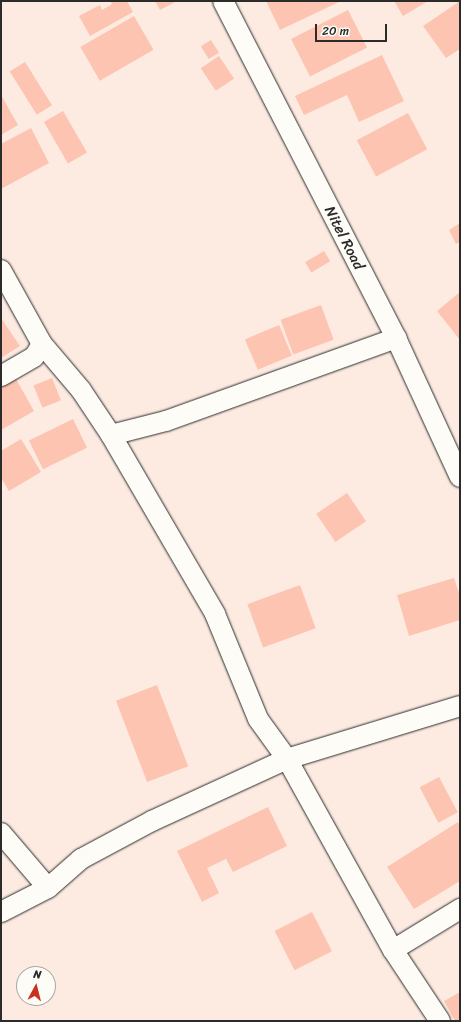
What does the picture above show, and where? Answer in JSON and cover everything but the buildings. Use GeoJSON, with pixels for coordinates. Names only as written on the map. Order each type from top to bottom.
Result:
{"type":"FeatureCollection","features":[{"type":"Feature","properties":{"kind":"street","name":"Nitel Road"},"geometry":{"type":"LineString","coordinates":[[223,1],[396,338],[460,477]]}},
{"type":"Feature","properties":{"kind":"street"},"geometry":{"type":"LineString","coordinates":[[1,270],[42,344],[81,390],[111,435],[216,614],[258,719],[287,759],[393,950],[440,1021]]}},
{"type":"Feature","properties":{"kind":"street"},"geometry":{"type":"LineString","coordinates":[[111,435],[166,421],[396,338]]}},
{"type":"Feature","properties":{"kind":"street"},"geometry":{"type":"LineString","coordinates":[[1,376],[34,357],[42,344]]}},
{"type":"Feature","properties":{"kind":"street"},"geometry":{"type":"LineString","coordinates":[[1,912],[48,888],[81,859],[152,821],[287,759],[460,706]]}},
{"type":"Feature","properties":{"kind":"street"},"geometry":{"type":"LineString","coordinates":[[1,833],[48,888]]}},
{"type":"Feature","properties":{"kind":"street"},"geometry":{"type":"LineString","coordinates":[[393,950],[460,909]]}}]}
